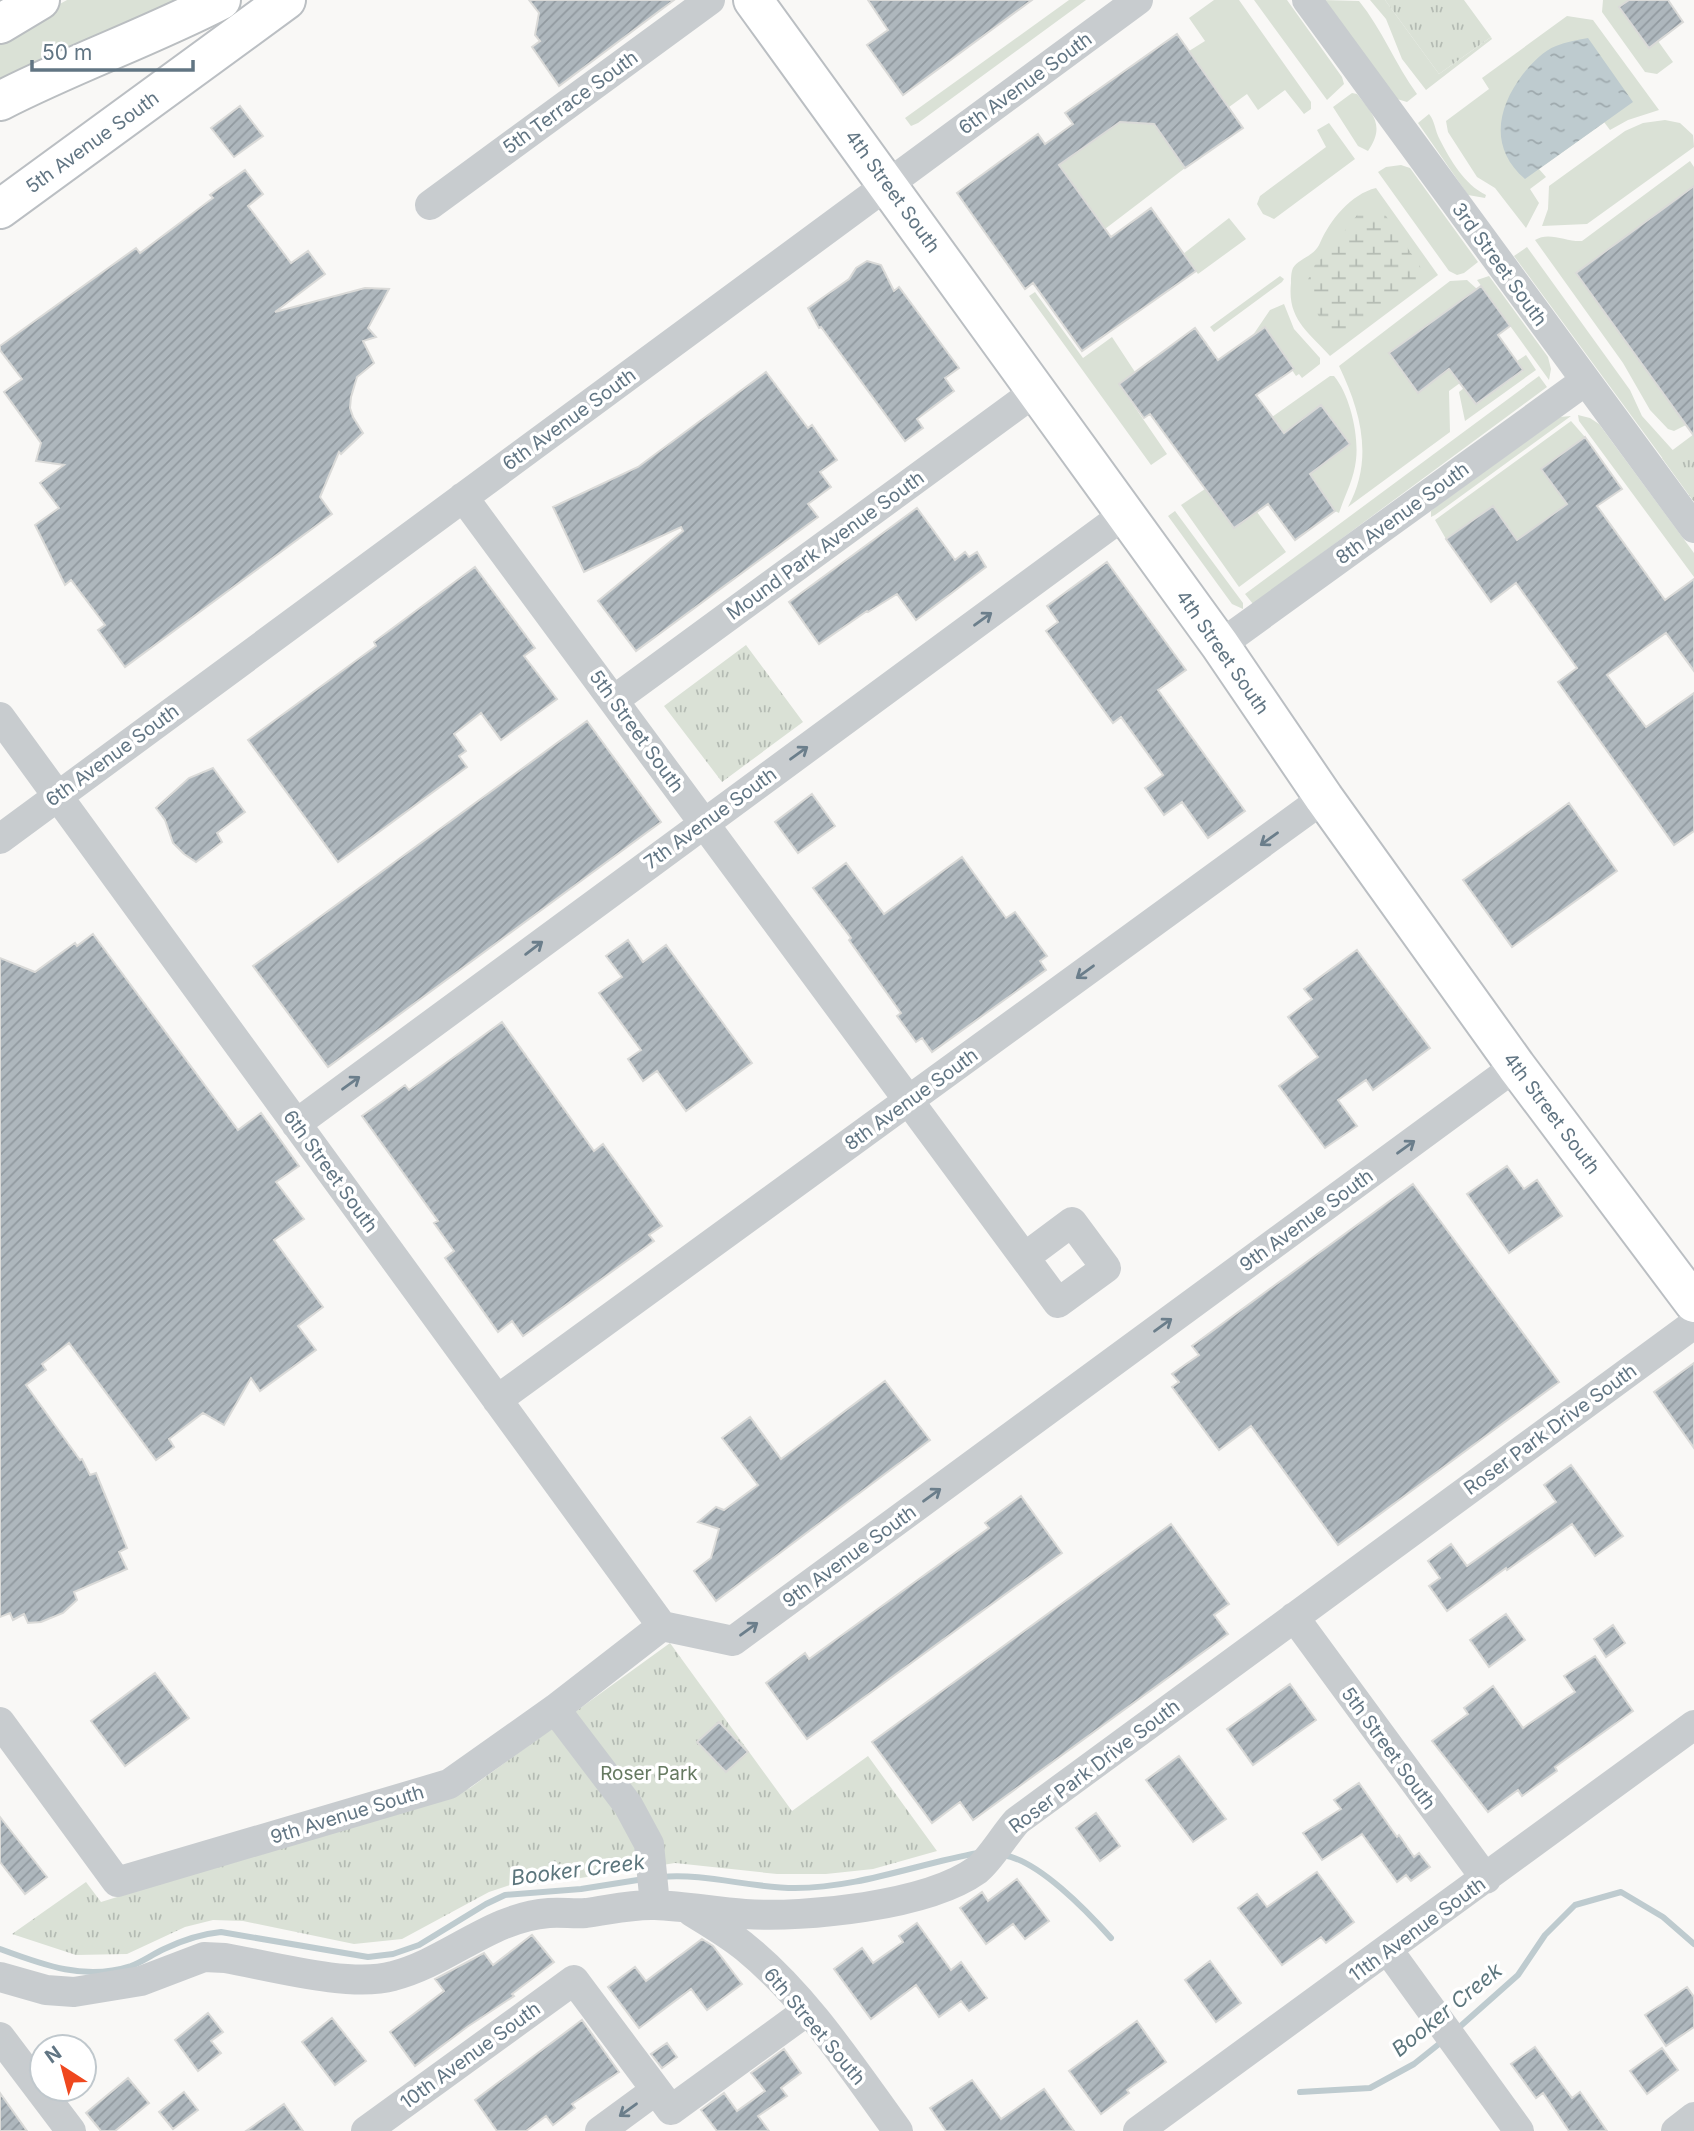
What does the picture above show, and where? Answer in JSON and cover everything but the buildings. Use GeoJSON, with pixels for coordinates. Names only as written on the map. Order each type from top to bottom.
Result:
{"type":"FeatureCollection","features":[{"type":"Feature","properties":{"kind":"main road"},"geometry":{"type":"LineString","coordinates":[[0,24],[40,0]]}},
{"type":"Feature","properties":{"kind":"main road"},"geometry":{"type":"LineString","coordinates":[[0,101],[221,0]]}},
{"type":"Feature","properties":{"kind":"main road","name":"5th Avenue South"},"geometry":{"type":"LineString","coordinates":[[0,209],[286,0]]}},
{"type":"Feature","properties":{"kind":"main road","name":"4th Street South"},"geometry":{"type":"LineString","coordinates":[[753,0],[1220,645],[1324,799],[1516,1066],[1694,1303]]}},
{"type":"Feature","properties":{"kind":"street","name":"5th Terrace South"},"geometry":{"type":"LineString","coordinates":[[430,205],[710,0]]}},
{"type":"Feature","properties":{"kind":"street","name":"6th Avenue South"},"geometry":{"type":"LineString","coordinates":[[0,839],[1138,0]]}},
{"type":"Feature","properties":{"kind":"street","name":"3rd Street South"},"geometry":{"type":"LineString","coordinates":[[1307,0],[1694,528]]}},
{"type":"Feature","properties":{"kind":"street","name":"8th Avenue South"},"geometry":{"type":"LineString","coordinates":[[1220,645],[1585,381]]}},
{"type":"Feature","properties":{"kind":"street","name":"Mound Park Avenue South"},"geometry":{"type":"LineString","coordinates":[[614,700],[1036,391]]}},
{"type":"Feature","properties":{"kind":"street","name":"5th Street South"},"geometry":{"type":"LineString","coordinates":[[463,497],[1025,1257]]}},
{"type":"Feature","properties":{"kind":"street","name":"7th Avenue South"},"geometry":{"type":"LineString","coordinates":[[296,1124],[1125,514]]}},
{"type":"Feature","properties":{"kind":"street","name":"6th Street South"},"geometry":{"type":"LineString","coordinates":[[0,717],[662,1626]]}},
{"type":"Feature","properties":{"kind":"street","name":"8th Avenue South"},"geometry":{"type":"LineString","coordinates":[[497,1400],[1324,799]]}},
{"type":"Feature","properties":{"kind":"street","name":"9th Avenue South"},"geometry":{"type":"LineString","coordinates":[[0,1722],[117,1882],[449,1784],[555,1709],[662,1626],[733,1641],[1516,1066]]}},
{"type":"Feature","properties":{"kind":"street","name":"Roser Park Drive South"},"geometry":{"type":"LineString","coordinates":[[0,1977],[46,1990],[74,1992],[141,1982],[204,1957],[225,1958],[362,1981],[393,1976],[434,1960],[510,1920],[548,1913],[584,1913],[622,1907],[653,1885],[685,1908],[747,1914],[793,1914],[846,1909],[919,1895],[954,1883],[979,1869],[1017,1821],[1694,1324]]}},
{"type":"Feature","properties":{"kind":"street","name":"5th Street South"},"geometry":{"type":"LineString","coordinates":[[1294,1617],[1486,1879]]}},
{"type":"Feature","properties":{"kind":"street"},"geometry":{"type":"LineString","coordinates":[[555,1709],[628,1805],[649,1843],[653,1885]]}},
{"type":"Feature","properties":{"kind":"street","name":"11th Avenue South"},"geometry":{"type":"LineString","coordinates":[[1138,2131],[1694,1725]]}},
{"type":"Feature","properties":{"kind":"street","name":"6th Street South"},"geometry":{"type":"LineString","coordinates":[[685,1908],[746,1947],[778,1977],[898,2131]]}},
{"type":"Feature","properties":{"kind":"street"},"geometry":{"type":"LineString","coordinates":[[1388,1950],[1519,2131]]}},
{"type":"Feature","properties":{"kind":"street","name":"10th Avenue South"},"geometry":{"type":"LineString","coordinates":[[366,2131],[573,1980],[664,2100]]}},
{"type":"Feature","properties":{"kind":"street"},"geometry":{"type":"LineString","coordinates":[[600,2131],[664,2100],[807,2011]]}},
{"type":"Feature","properties":{"kind":"street"},"geometry":{"type":"LineString","coordinates":[[0,2037],[71,2131]]}},
{"type":"Feature","properties":{"kind":"street"},"geometry":{"type":"LineString","coordinates":[[1676,2131],[1694,2117]]}},
{"type":"Feature","properties":{"kind":"green space"},"geometry":{"type":"Polygon","coordinates":[[[67,0],[187,0],[0,86],[0,37],[67,0]]]}},
{"type":"Feature","properties":{"kind":"green space"},"geometry":{"type":"Polygon","coordinates":[[[1069,0],[1086,0],[911,126],[905,118],[1069,0]]]}},
{"type":"Feature","properties":{"kind":"green space"},"geometry":{"type":"Polygon","coordinates":[[[1214,0],[1239,0],[1311,102],[1311,109],[1304,114],[1285,90],[1258,110],[1247,94],[1229,107],[1189,51],[1205,41],[1189,18],[1214,0]]]}},
{"type":"Feature","properties":{"kind":"green space"},"geometry":{"type":"Polygon","coordinates":[[[1254,0],[1287,0],[1342,77],[1344,84],[1327,100],[1254,0]]]}},
{"type":"Feature","properties":{"kind":"green space"},"geometry":{"type":"Polygon","coordinates":[[[1322,0],[1359,1],[1417,94],[1407,102],[1397,99],[1322,0]]]}},
{"type":"Feature","properties":{"kind":"green space"},"geometry":{"type":"Polygon","coordinates":[[[1370,0],[1385,0],[1439,74],[1491,37],[1492,39],[1426,90],[1402,59],[1386,19],[1370,0]]]}},
{"type":"Feature","properties":{"kind":"green space"},"geometry":{"type":"Polygon","coordinates":[[[1385,0],[1464,0],[1491,37],[1439,74],[1385,0]]]}},
{"type":"Feature","properties":{"kind":"green space"},"geometry":{"type":"Polygon","coordinates":[[[1603,0],[1629,0],[1619,7],[1648,47],[1658,41],[1673,62],[1657,74],[1645,72],[1602,12],[1603,0]]]}},
{"type":"Feature","properties":{"kind":"green space"},"geometry":{"type":"Polygon","coordinates":[[[1567,16],[1593,20],[1659,110],[1628,120],[1610,130],[1604,122],[1539,169],[1546,177],[1530,189],[1539,203],[1526,228],[1495,188],[1477,177],[1448,132],[1446,121],[1489,89],[1482,78],[1567,16]]]}},
{"type":"Feature","properties":{"kind":"green space"},"geometry":{"type":"Polygon","coordinates":[[[1352,93],[1357,94],[1375,121],[1376,134],[1368,151],[1358,146],[1333,107],[1352,93]]]}},
{"type":"Feature","properties":{"kind":"green space"},"geometry":{"type":"Polygon","coordinates":[[[1429,114],[1454,164],[1471,185],[1486,195],[1485,198],[1468,195],[1418,123],[1429,114]]]}},
{"type":"Feature","properties":{"kind":"green space"},"geometry":{"type":"Polygon","coordinates":[[[1665,120],[1680,123],[1693,135],[1694,147],[1587,224],[1542,226],[1548,209],[1549,186],[1625,131],[1643,123],[1665,120]]]}},
{"type":"Feature","properties":{"kind":"green space"},"geometry":{"type":"Polygon","coordinates":[[[1120,122],[1154,124],[1185,168],[1105,229],[1059,165],[1120,122]]]}},
{"type":"Feature","properties":{"kind":"green space"},"geometry":{"type":"Polygon","coordinates":[[[1329,123],[1355,159],[1274,219],[1263,214],[1257,204],[1260,196],[1326,147],[1317,130],[1329,123]]]}},
{"type":"Feature","properties":{"kind":"green space"},"geometry":{"type":"Polygon","coordinates":[[[1690,161],[1694,167],[1694,186],[1576,273],[1686,425],[1674,431],[1668,429],[1650,410],[1623,363],[1535,240],[1552,237],[1582,241],[1690,161]]]}},
{"type":"Feature","properties":{"kind":"green space"},"geometry":{"type":"Polygon","coordinates":[[[1401,165],[1410,168],[1478,262],[1464,273],[1457,275],[1449,271],[1378,172],[1386,167],[1401,165]]]}},
{"type":"Feature","properties":{"kind":"green space"},"geometry":{"type":"Polygon","coordinates":[[[1376,188],[1438,275],[1330,356],[1307,332],[1292,307],[1292,270],[1317,248],[1342,209],[1358,196],[1376,188]]]}},
{"type":"Feature","properties":{"kind":"green space"},"geometry":{"type":"Polygon","coordinates":[[[1371,207],[1382,210],[1425,274],[1336,339],[1318,315],[1307,282],[1314,266],[1361,210],[1371,207]]]}},
{"type":"Feature","properties":{"kind":"green space"},"geometry":{"type":"Polygon","coordinates":[[[1229,218],[1246,239],[1198,274],[1183,254],[1229,218]]]}},
{"type":"Feature","properties":{"kind":"green space"},"geometry":{"type":"Polygon","coordinates":[[[1527,247],[1630,390],[1642,416],[1679,457],[1694,501],[1514,256],[1527,247]]]}},
{"type":"Feature","properties":{"kind":"green space"},"geometry":{"type":"Polygon","coordinates":[[[1280,276],[1284,279],[1282,282],[1214,332],[1210,327],[1280,276]]]}},
{"type":"Feature","properties":{"kind":"green space"},"geometry":{"type":"Polygon","coordinates":[[[1489,276],[1548,357],[1551,369],[1549,380],[1477,280],[1489,276]]]}},
{"type":"Feature","properties":{"kind":"green space"},"geometry":{"type":"Polygon","coordinates":[[[1467,280],[1477,289],[1389,353],[1418,393],[1449,369],[1460,383],[1449,391],[1450,432],[1348,507],[1361,471],[1362,436],[1353,401],[1339,366],[1450,281],[1467,280]]]}},
{"type":"Feature","properties":{"kind":"green space"},"geometry":{"type":"Polygon","coordinates":[[[1035,292],[1083,358],[1112,337],[1135,372],[1119,384],[1167,454],[1151,465],[1029,296],[1035,292]]]}},
{"type":"Feature","properties":{"kind":"green space"},"geometry":{"type":"Polygon","coordinates":[[[1284,304],[1294,329],[1320,358],[1320,364],[1302,378],[1299,374],[1296,376],[1292,370],[1294,368],[1265,328],[1253,335],[1270,310],[1284,304]]]}},
{"type":"Feature","properties":{"kind":"green space"},"geometry":{"type":"Polygon","coordinates":[[[1526,355],[1536,370],[1465,421],[1459,392],[1464,388],[1477,404],[1523,371],[1517,361],[1526,355]]]}},
{"type":"Feature","properties":{"kind":"green space"},"geometry":{"type":"Polygon","coordinates":[[[1330,376],[1334,376],[1345,394],[1352,416],[1357,450],[1355,467],[1339,513],[1310,474],[1349,443],[1321,405],[1284,433],[1272,417],[1330,376]]]}},
{"type":"Feature","properties":{"kind":"green space"},"geometry":{"type":"Polygon","coordinates":[[[1539,376],[1547,387],[1253,604],[1245,594],[1539,376]]]}},
{"type":"Feature","properties":{"kind":"green space"},"geometry":{"type":"Polygon","coordinates":[[[1578,415],[1599,424],[1694,553],[1694,577],[1579,421],[1578,415]]]}},
{"type":"Feature","properties":{"kind":"green space"},"geometry":{"type":"Polygon","coordinates":[[[1571,416],[1431,517],[1431,511],[1437,506],[1560,417],[1571,416]]]}},
{"type":"Feature","properties":{"kind":"green space"},"geometry":{"type":"Polygon","coordinates":[[[1571,421],[1585,437],[1541,469],[1567,504],[1517,540],[1493,506],[1446,539],[1435,520],[1571,421]]]}},
{"type":"Feature","properties":{"kind":"green space"},"geometry":{"type":"Polygon","coordinates":[[[1694,434],[1694,502],[1662,458],[1694,434]]]}},
{"type":"Feature","properties":{"kind":"green space"},"geometry":{"type":"Polygon","coordinates":[[[1205,489],[1234,528],[1257,512],[1286,552],[1239,587],[1181,505],[1205,489]]]}},
{"type":"Feature","properties":{"kind":"green space"},"geometry":{"type":"Polygon","coordinates":[[[1175,511],[1243,603],[1243,609],[1232,604],[1168,516],[1175,511]]]}},
{"type":"Feature","properties":{"kind":"green space"},"geometry":{"type":"Polygon","coordinates":[[[746,645],[803,722],[722,782],[664,706],[746,645]]]}},
{"type":"Feature","properties":{"kind":"green space","name":"Roser Park"},"geometry":{"type":"Polygon","coordinates":[[[670,1643],[792,1811],[868,1756],[937,1851],[873,1869],[826,1874],[777,1874],[675,1863],[549,1883],[510,1885],[489,1892],[402,1939],[354,1944],[243,1921],[213,1920],[185,1927],[127,1954],[76,1955],[12,1934],[86,1882],[101,1902],[470,1788],[670,1643]]]}},
{"type":"Feature","properties":{"kind":"water"},"geometry":{"type":"Polygon","coordinates":[[[1588,38],[1633,102],[1525,179],[1506,154],[1502,141],[1501,128],[1507,100],[1523,74],[1542,54],[1551,48],[1588,38]]]}},
{"type":"Feature","properties":{"kind":"waterway","name":"Booker Creek"},"geometry":{"type":"LineString","coordinates":[[661,1877],[695,1877],[778,1887],[818,1887],[865,1880],[978,1853]]}},
{"type":"Feature","properties":{"kind":"waterway","name":"Booker Creek"},"geometry":{"type":"LineString","coordinates":[[1003,1855],[1017,1859],[1046,1876],[1076,1901],[1111,1938]]}},
{"type":"Feature","properties":{"kind":"waterway","name":"Booker Creek"},"geometry":{"type":"LineString","coordinates":[[0,1949],[64,1969],[97,1972],[131,1966],[185,1940],[221,1932],[368,1957],[393,1954],[419,1945],[505,1895],[581,1889],[644,1879]]}},
{"type":"Feature","properties":{"kind":"waterway","name":"Booker Creek"},"geometry":{"type":"LineString","coordinates":[[1455,2031],[1518,1975],[1545,1935],[1575,1905],[1621,1892],[1663,1917],[1694,1944]]}},
{"type":"Feature","properties":{"kind":"waterway","name":"Booker Creek"},"geometry":{"type":"LineString","coordinates":[[1300,2092],[1370,2088],[1414,2064],[1444,2040]]}}]}
